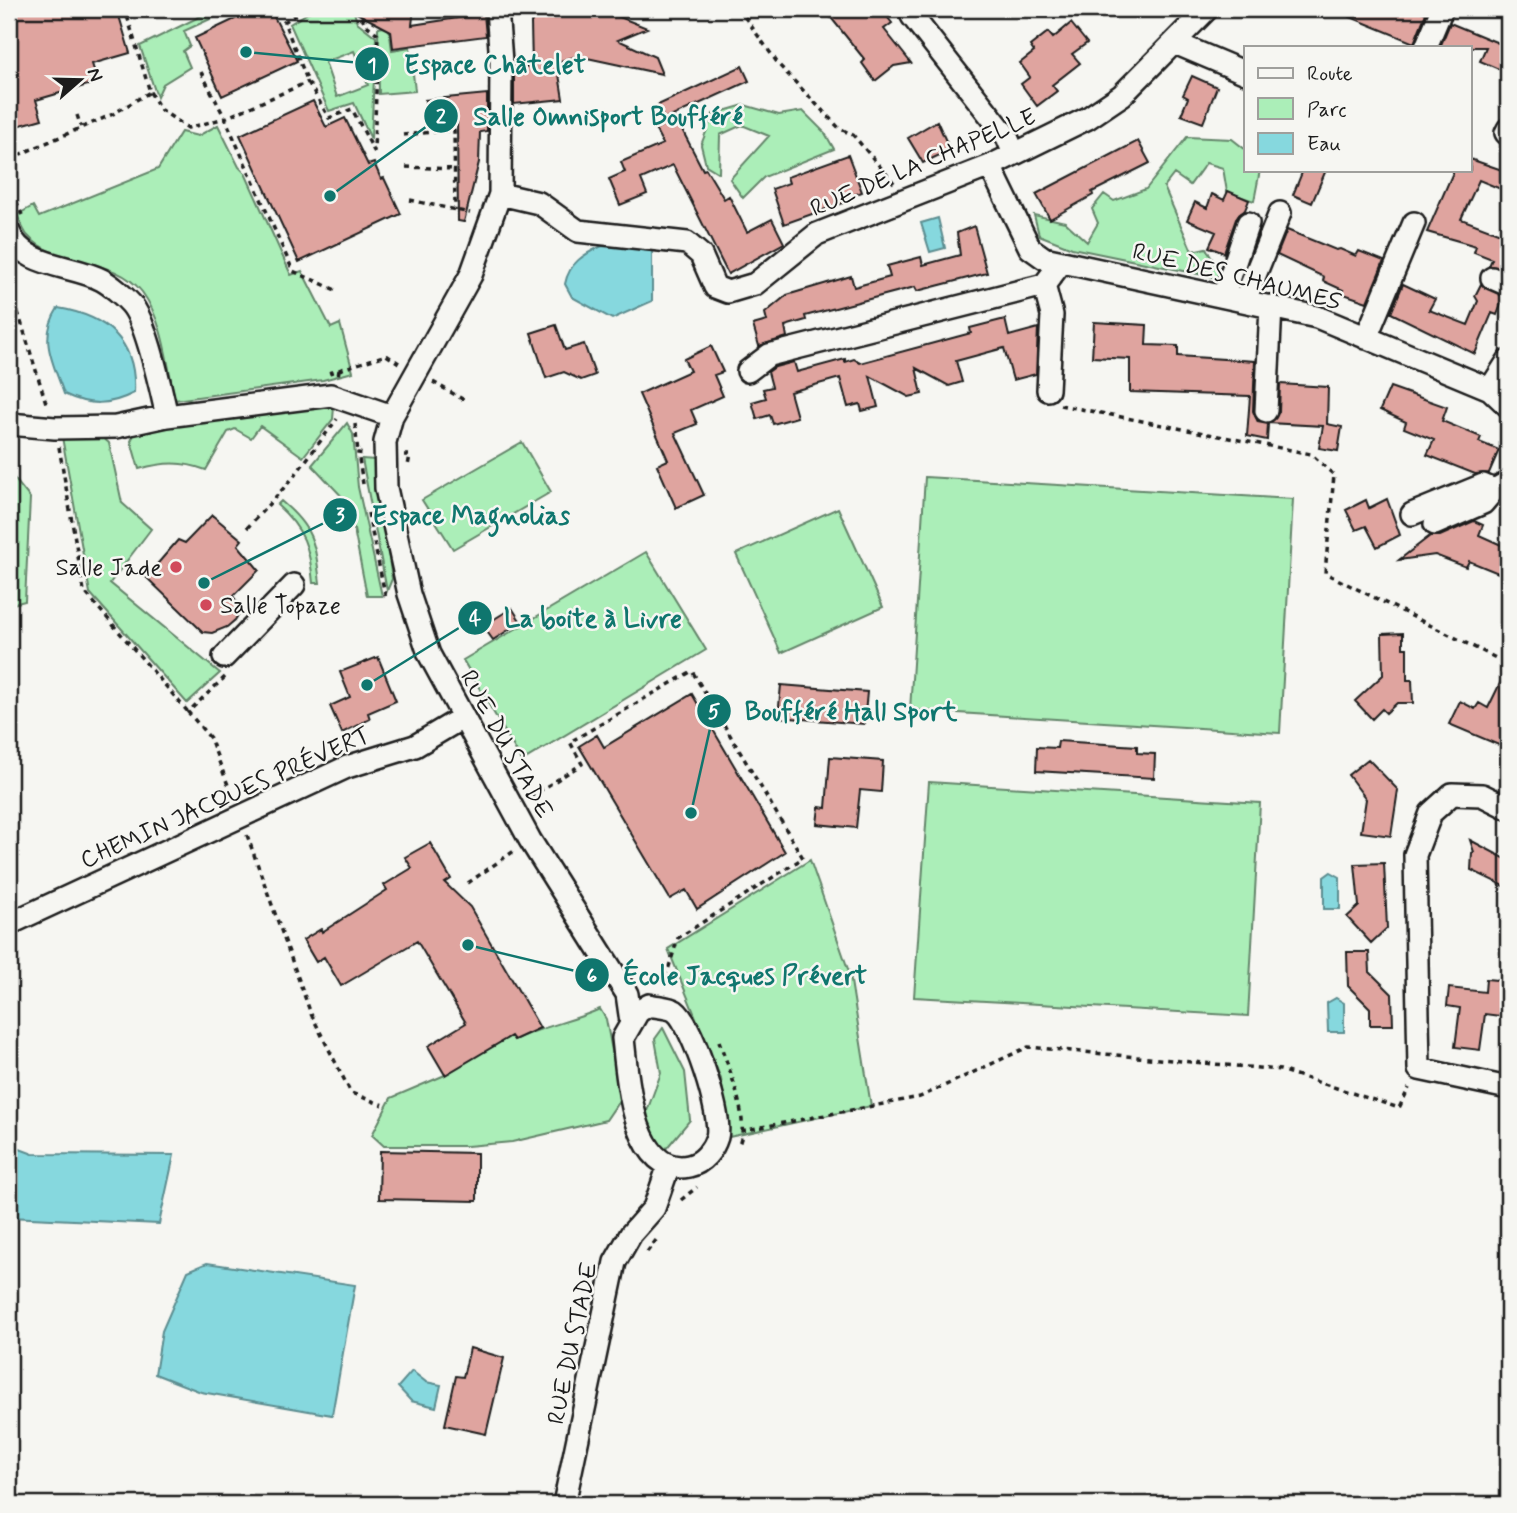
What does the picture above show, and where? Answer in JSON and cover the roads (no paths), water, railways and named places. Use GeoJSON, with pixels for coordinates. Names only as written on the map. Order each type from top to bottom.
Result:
{"type":"FeatureCollection","features":[{"type":"Feature","properties":{"kind":"street","name":"RUE DU STADE"},"geometry":{"type":"LineString","coordinates":[[497,9],[502,62],[500,194],[471,275],[392,416],[385,442],[386,488],[394,533],[429,654],[530,840],[627,994],[631,1022],[623,1038],[640,1135],[648,1152],[669,1165],[654,1208],[631,1234],[615,1262],[564,1504]]}},
{"type":"Feature","properties":{"kind":"street"},"geometry":{"type":"LineString","coordinates":[[911,9],[912,16],[1007,137],[1014,154]]}},
{"type":"Feature","properties":{"kind":"street","name":"RUE DE LA CHAPELLE"},"geometry":{"type":"LineString","coordinates":[[500,194],[539,204],[578,231],[687,243],[701,255],[715,287],[728,292],[755,284],[817,234],[990,166],[1088,118],[1122,95],[1207,9]]}},
{"type":"Feature","properties":{"kind":"street"},"geometry":{"type":"LineString","coordinates":[[1426,46],[1442,9]]}},
{"type":"Feature","properties":{"kind":"street"},"geometry":{"type":"LineString","coordinates":[[1175,43],[1244,72]]}},
{"type":"Feature","properties":{"kind":"street","name":"RUE DES CHAUMES"},"geometry":{"type":"LineString","coordinates":[[990,166],[1030,248],[1044,258],[1317,317],[1490,390],[1508,406]]}},
{"type":"Feature","properties":{"kind":"street"},"geometry":{"type":"LineString","coordinates":[[1245,300],[1280,213]]}},
{"type":"Feature","properties":{"kind":"street"},"geometry":{"type":"LineString","coordinates":[[1224,295],[1248,223]]}},
{"type":"Feature","properties":{"kind":"street"},"geometry":{"type":"LineString","coordinates":[[1366,338],[1414,223]]}},
{"type":"Feature","properties":{"kind":"street"},"geometry":{"type":"LineString","coordinates":[[17,227],[12,240],[31,257],[102,280],[132,305],[156,366],[167,416]]}},
{"type":"Feature","properties":{"kind":"street"},"geometry":{"type":"LineString","coordinates":[[748,371],[769,355],[1044,285],[1061,263]]}},
{"type":"Feature","properties":{"kind":"street"},"geometry":{"type":"LineString","coordinates":[[1044,285],[1052,315],[1048,390]]}},
{"type":"Feature","properties":{"kind":"street"},"geometry":{"type":"LineString","coordinates":[[1266,411],[1270,306]]}},
{"type":"Feature","properties":{"kind":"street"},"geometry":{"type":"LineString","coordinates":[[1490,390],[1508,361]]}},
{"type":"Feature","properties":{"kind":"street"},"geometry":{"type":"LineString","coordinates":[[9,424],[55,428],[116,427],[167,416],[279,399],[337,395],[392,416]]}},
{"type":"Feature","properties":{"kind":"street"},"geometry":{"type":"LineString","coordinates":[[1412,514],[1483,485],[1501,486]]}},
{"type":"Feature","properties":{"kind":"street"},"geometry":{"type":"LineString","coordinates":[[1435,524],[1483,503],[1501,486]]}},
{"type":"Feature","properties":{"kind":"street"},"geometry":{"type":"LineString","coordinates":[[224,657],[294,585]]}},
{"type":"Feature","properties":{"kind":"street","name":"CHEMIN JACQUES PRÉVERT"},"geometry":{"type":"LineString","coordinates":[[9,923],[347,767],[415,746],[462,718]]}},
{"type":"Feature","properties":{"kind":"street"},"geometry":{"type":"LineString","coordinates":[[1508,808],[1482,795],[1452,794],[1431,813],[1415,855],[1419,1069],[1508,1088]]}},
{"type":"Feature","properties":{"kind":"street"},"geometry":{"type":"LineString","coordinates":[[627,994],[649,1005],[675,1012],[685,1025],[707,1079],[719,1133],[712,1150],[702,1160],[688,1166],[669,1165]]}},
{"type":"Feature","properties":{"kind":"street"},"geometry":{"type":"LineString","coordinates":[[631,1022],[649,1005]]}},
{"type":"Feature","properties":{"kind":"water"},"geometry":{"type":"Polygon","coordinates":[[[938,218],[945,248],[930,252],[921,223],[938,218]]]}},
{"type":"Feature","properties":{"kind":"water"},"geometry":{"type":"Polygon","coordinates":[[[602,246],[652,248],[652,301],[612,319],[572,297],[565,284],[570,270],[583,256],[602,246]]]}},
{"type":"Feature","properties":{"kind":"water"},"geometry":{"type":"Polygon","coordinates":[[[58,308],[91,317],[115,334],[130,359],[134,375],[134,393],[99,403],[82,401],[64,394],[49,351],[48,340],[52,319],[58,308]]]}},
{"type":"Feature","properties":{"kind":"water"},"geometry":{"type":"Polygon","coordinates":[[[1331,872],[1340,877],[1340,909],[1324,909],[1324,877],[1331,872]]]}},
{"type":"Feature","properties":{"kind":"water"},"geometry":{"type":"Polygon","coordinates":[[[1336,998],[1344,1003],[1344,1032],[1328,1032],[1327,1003],[1336,998]]]}},
{"type":"Feature","properties":{"kind":"water"},"geometry":{"type":"Polygon","coordinates":[[[9,1145],[33,1154],[174,1155],[159,1224],[9,1217],[9,1145]]]}},
{"type":"Feature","properties":{"kind":"water"},"geometry":{"type":"Polygon","coordinates":[[[207,1263],[355,1285],[332,1415],[201,1392],[155,1374],[162,1331],[188,1271],[207,1263]]]}},
{"type":"Feature","properties":{"kind":"water"},"geometry":{"type":"Polygon","coordinates":[[[412,1371],[426,1382],[441,1385],[436,1407],[411,1401],[398,1387],[412,1371]]]}},
{"type":"Feature","properties":{"kind":"place","name":"Espace Châtelet"},"geometry":{"type":"Point","coordinates":[246,52]}},
{"type":"Feature","properties":{"kind":"place","name":"Salle Omnisport Boufféré"},"geometry":{"type":"Point","coordinates":[330,196]}},
{"type":"Feature","properties":{"kind":"place","name":"Salle Jade"},"geometry":{"type":"Point","coordinates":[176,567]}},
{"type":"Feature","properties":{"kind":"place","name":"Espace Magnolias"},"geometry":{"type":"Point","coordinates":[204,583]}},
{"type":"Feature","properties":{"kind":"place","name":"Salle Topaze"},"geometry":{"type":"Point","coordinates":[206,605]}},
{"type":"Feature","properties":{"kind":"place","name":"La boite à Livre"},"geometry":{"type":"Point","coordinates":[367,685]}},
{"type":"Feature","properties":{"kind":"place","name":"Boufféré Hall Sport"},"geometry":{"type":"Point","coordinates":[691,813]}},
{"type":"Feature","properties":{"kind":"place","name":"École Jacques Prévert"},"geometry":{"type":"Point","coordinates":[468,945]}}]}
